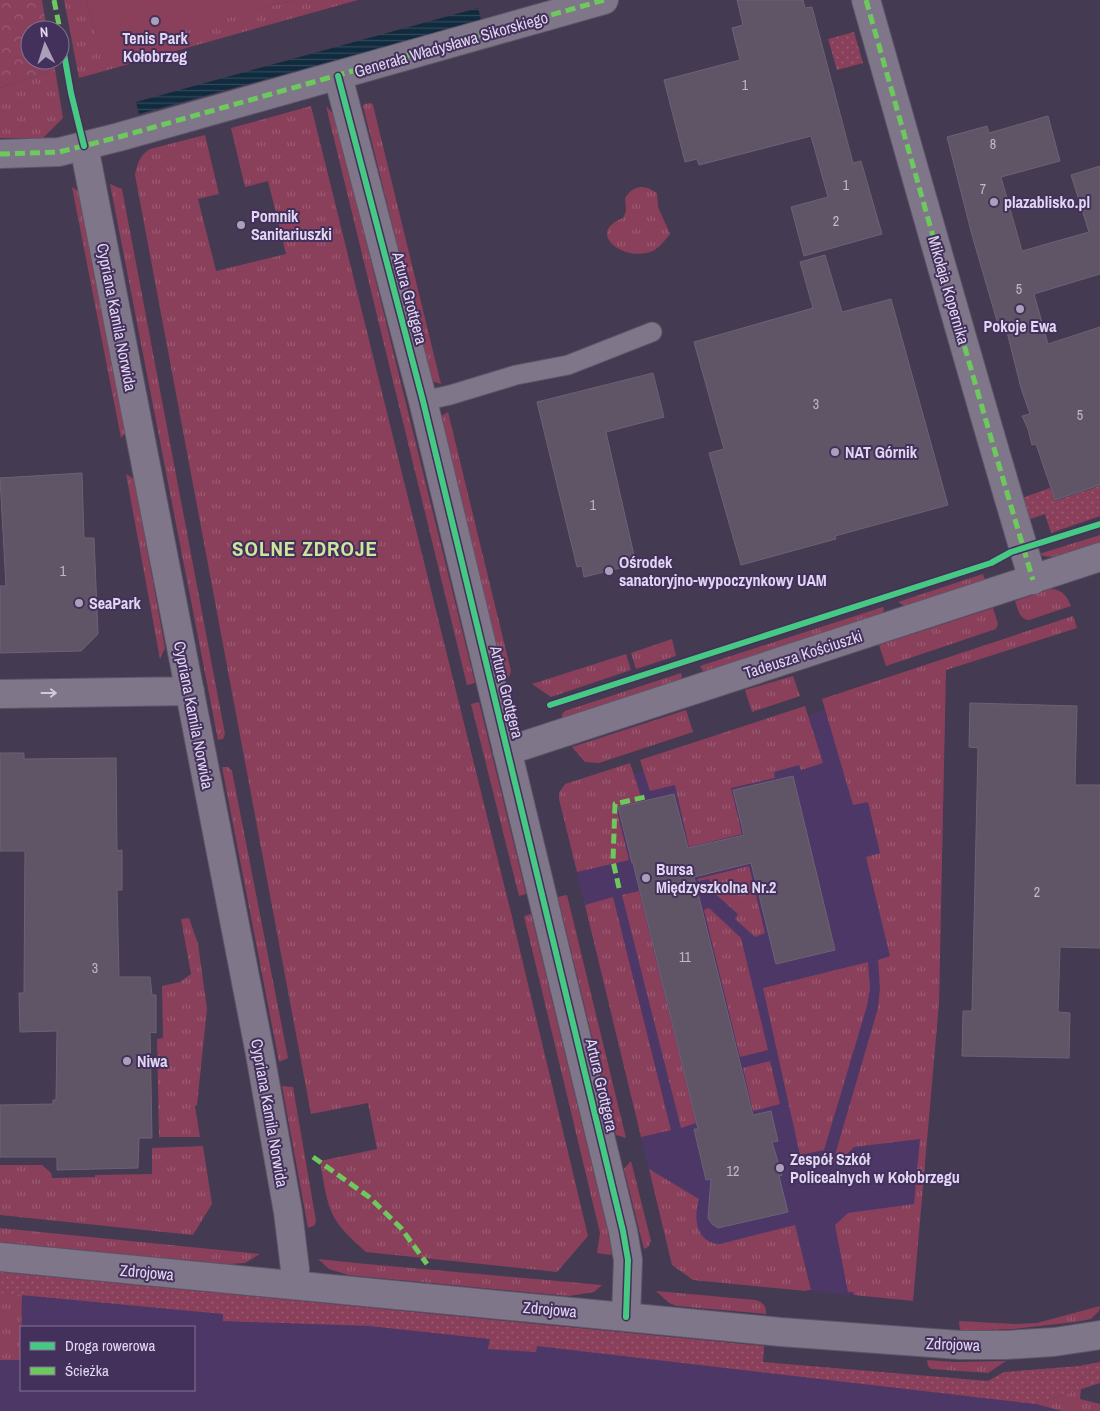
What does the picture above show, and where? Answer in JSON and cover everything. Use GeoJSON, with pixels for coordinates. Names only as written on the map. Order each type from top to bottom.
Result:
{"type":"FeatureCollection","features":[{"type":"Feature","properties":{"kind":"street","name":"Generała Władysława Sikorskiego"},"geometry":{"type":"LineString","coordinates":[[0,154],[59,152],[125,136],[604,0]]}},
{"type":"Feature","properties":{"kind":"street","name":"Mikołaja Kopernika"},"geometry":{"type":"LineString","coordinates":[[866,0],[1032,580]]}},
{"type":"Feature","properties":{"kind":"street","name":"Artura Grottgera"},"geometry":{"type":"LineString","coordinates":[[338,76],[423,401],[623,1231],[628,1260],[626,1317]]}},
{"type":"Feature","properties":{"kind":"street","name":"Cypriana Kamila Norwida"},"geometry":{"type":"LineString","coordinates":[[84,146],[140,442],[190,691],[288,1212],[295,1269],[294,1285]]}},
{"type":"Feature","properties":{"kind":"street","name":"Tadeusza Kościuszki"},"geometry":{"type":"LineString","coordinates":[[507,751],[1100,557]]}},
{"type":"Feature","properties":{"kind":"street"},"geometry":{"type":"LineString","coordinates":[[0,694],[190,691]]}},
{"type":"Feature","properties":{"kind":"street","name":"Zdrojowa"},"geometry":{"type":"LineString","coordinates":[[0,1258],[837,1337],[960,1346],[1054,1342],[1100,1335]]}},
{"type":"Feature","properties":{"kind":"lane"},"geometry":{"type":"LineString","coordinates":[[423,401],[516,375],[568,365],[652,332]]}},
{"type":"Feature","properties":{"kind":"shaded area"},"geometry":{"type":"Polygon","coordinates":[[[946,669],[939,1003],[913,1301],[693,1280],[672,1265],[559,799],[946,669]]]}},
{"type":"Feature","properties":{"kind":"shaded area"},"geometry":{"type":"Polygon","coordinates":[[[22,1292],[391,1327],[1036,1404],[1062,1411],[0,1411],[0,1360],[20,1360],[20,1391],[195,1391],[195,1326],[22,1326],[22,1292]]]}},
{"type":"Feature","properties":{"kind":"green space"},"geometry":{"type":"Polygon","coordinates":[[[0,0],[42,0],[45,20],[20,20],[20,70],[52,70],[0,88],[0,0]]]}},
{"type":"Feature","properties":{"kind":"green space"},"geometry":{"type":"Polygon","coordinates":[[[64,0],[86,0],[101,52],[293,0],[358,0],[79,78],[70,31],[70,20],[68,20],[64,0]]]}},
{"type":"Feature","properties":{"kind":"green space","name":"Tenis Park Kołobrzeg"},"geometry":{"type":"Polygon","coordinates":[[[86,0],[293,0],[101,53],[86,0]]]}},
{"type":"Feature","properties":{"kind":"green space"},"geometry":{"type":"Polygon","coordinates":[[[854,32],[863,63],[837,70],[828,39],[854,32]]]}},
{"type":"Feature","properties":{"kind":"green space"},"geometry":{"type":"Polygon","coordinates":[[[55,70],[63,118],[43,138],[0,138],[0,88],[55,70]]]}},
{"type":"Feature","properties":{"kind":"green space"},"geometry":{"type":"Polygon","coordinates":[[[371,103],[441,384],[431,381],[363,106],[364,104],[371,103]]]}},
{"type":"Feature","properties":{"kind":"green space"},"geometry":{"type":"Polygon","coordinates":[[[311,106],[513,921],[588,1236],[557,1272],[366,1252],[338,1223],[331,1211],[326,1193],[320,1161],[377,1149],[368,1103],[311,1114],[135,175],[140,160],[150,149],[205,135],[219,194],[198,199],[216,271],[286,254],[268,181],[245,187],[231,128],[311,106]]]}},
{"type":"Feature","properties":{"kind":"green space"},"geometry":{"type":"Polygon","coordinates":[[[326,106],[335,116],[475,683],[467,685],[326,106]]]}},
{"type":"Feature","properties":{"kind":"green space"},"geometry":{"type":"Polygon","coordinates":[[[110,184],[122,189],[225,734],[223,739],[218,740],[110,184]]]}},
{"type":"Feature","properties":{"kind":"green space"},"geometry":{"type":"Polygon","coordinates":[[[72,187],[81,193],[126,432],[121,438],[72,187]]]}},
{"type":"Feature","properties":{"kind":"green space"},"geometry":{"type":"Polygon","coordinates":[[[648,188],[657,193],[658,207],[670,234],[653,251],[642,254],[621,250],[613,245],[608,238],[607,231],[612,224],[623,218],[626,211],[625,198],[634,189],[648,188]]]}},
{"type":"Feature","properties":{"kind":"green space"},"geometry":{"type":"Polygon","coordinates":[[[448,412],[511,671],[509,677],[504,679],[440,417],[448,412]]]}},
{"type":"Feature","properties":{"kind":"green space"},"geometry":{"type":"Polygon","coordinates":[[[126,474],[134,479],[165,648],[160,659],[126,474]]]}},
{"type":"Feature","properties":{"kind":"green space"},"geometry":{"type":"Polygon","coordinates":[[[1100,486],[1100,516],[1051,533],[1045,514],[1025,521],[1019,499],[1050,488],[1055,501],[1100,486]]]}},
{"type":"Feature","properties":{"kind":"green space"},"geometry":{"type":"Polygon","coordinates":[[[1100,535],[1100,542],[1069,553],[1052,557],[1039,554],[1100,535]]]}},
{"type":"Feature","properties":{"kind":"green space"},"geometry":{"type":"Polygon","coordinates":[[[983,574],[985,580],[906,607],[898,602],[983,574]]]}},
{"type":"Feature","properties":{"kind":"green space"},"geometry":{"type":"Polygon","coordinates":[[[1050,589],[1058,590],[1064,594],[1071,606],[1029,620],[1023,618],[1015,601],[1050,589]]]}},
{"type":"Feature","properties":{"kind":"green space"},"geometry":{"type":"Polygon","coordinates":[[[883,607],[884,610],[881,614],[707,672],[703,671],[700,666],[883,607]]]}},
{"type":"Feature","properties":{"kind":"green space"},"geometry":{"type":"Polygon","coordinates":[[[993,608],[998,624],[996,629],[886,666],[879,645],[993,608]]]}},
{"type":"Feature","properties":{"kind":"green space"},"geometry":{"type":"Polygon","coordinates":[[[1073,616],[1077,628],[946,670],[939,1003],[913,1301],[854,1295],[853,1292],[848,1292],[835,1225],[848,1213],[914,1204],[920,1139],[854,1147],[840,1161],[833,1162],[878,1008],[880,987],[878,960],[890,956],[866,857],[880,853],[868,802],[853,805],[822,699],[1073,616]]]}},
{"type":"Feature","properties":{"kind":"green space"},"geometry":{"type":"Polygon","coordinates":[[[672,639],[676,656],[636,669],[631,653],[672,639]]]}},
{"type":"Feature","properties":{"kind":"green space"},"geometry":{"type":"Polygon","coordinates":[[[626,654],[631,670],[551,697],[532,684],[626,654]]]}},
{"type":"Feature","properties":{"kind":"green space"},"geometry":{"type":"Polygon","coordinates":[[[681,673],[682,677],[678,681],[562,719],[562,714],[565,711],[681,673]]]}},
{"type":"Feature","properties":{"kind":"green space"},"geometry":{"type":"Polygon","coordinates":[[[793,676],[800,696],[752,712],[745,690],[793,676]]]}},
{"type":"Feature","properties":{"kind":"green space"},"geometry":{"type":"Polygon","coordinates":[[[479,702],[526,894],[519,896],[471,704],[479,702]]]}},
{"type":"Feature","properties":{"kind":"green space"},"geometry":{"type":"Polygon","coordinates":[[[805,706],[823,763],[801,770],[799,765],[774,772],[775,778],[731,788],[742,834],[689,847],[675,785],[650,791],[640,760],[805,706]]]}},
{"type":"Feature","properties":{"kind":"green space"},"geometry":{"type":"Polygon","coordinates":[[[686,710],[693,732],[599,763],[585,762],[572,747],[686,710]]]}},
{"type":"Feature","properties":{"kind":"green space"},"geometry":{"type":"Polygon","coordinates":[[[630,763],[642,800],[616,807],[629,860],[577,872],[559,793],[565,784],[630,763]]]}},
{"type":"Feature","properties":{"kind":"green space"},"geometry":{"type":"Polygon","coordinates":[[[222,767],[228,767],[232,771],[288,1058],[279,1062],[222,767]]]}},
{"type":"Feature","properties":{"kind":"green space"},"geometry":{"type":"Polygon","coordinates":[[[749,866],[765,933],[755,937],[735,919],[738,914],[712,891],[709,879],[698,881],[697,879],[749,866]]]}},
{"type":"Feature","properties":{"kind":"green space"},"geometry":{"type":"Polygon","coordinates":[[[639,891],[696,1123],[681,1128],[622,895],[639,891]]]}},
{"type":"Feature","properties":{"kind":"green space"},"geometry":{"type":"Polygon","coordinates":[[[567,895],[626,1138],[616,1135],[558,897],[567,895]]]}},
{"type":"Feature","properties":{"kind":"green space"},"geometry":{"type":"Polygon","coordinates":[[[613,897],[671,1130],[641,1137],[585,905],[613,897]]]}},
{"type":"Feature","properties":{"kind":"green space"},"geometry":{"type":"Polygon","coordinates":[[[709,908],[741,938],[768,1050],[740,1057],[704,910],[709,908]]]}},
{"type":"Feature","properties":{"kind":"green space"},"geometry":{"type":"Polygon","coordinates":[[[531,914],[612,1255],[597,1253],[600,1233],[524,916],[531,914]]]}},
{"type":"Feature","properties":{"kind":"green space"},"geometry":{"type":"Polygon","coordinates":[[[189,918],[198,944],[207,1009],[197,1105],[195,1106],[200,1137],[159,1137],[157,1039],[163,1038],[162,986],[180,982],[191,974],[181,919],[189,918]]]}},
{"type":"Feature","properties":{"kind":"green space"},"geometry":{"type":"Polygon","coordinates":[[[868,962],[870,988],[867,1006],[824,1150],[800,1155],[763,988],[868,962]]]}},
{"type":"Feature","properties":{"kind":"green space"},"geometry":{"type":"Polygon","coordinates":[[[770,1061],[780,1104],[753,1111],[743,1068],[770,1061]]]}},
{"type":"Feature","properties":{"kind":"green space"},"geometry":{"type":"Polygon","coordinates":[[[282,1086],[293,1087],[316,1221],[315,1225],[308,1228],[282,1086]]]}},
{"type":"Feature","properties":{"kind":"green space"},"geometry":{"type":"Polygon","coordinates":[[[203,1146],[212,1204],[193,1235],[0,1215],[0,1165],[42,1165],[51,1173],[52,1178],[152,1174],[152,1148],[203,1146]]]}},
{"type":"Feature","properties":{"kind":"green space"},"geometry":{"type":"Polygon","coordinates":[[[631,1161],[651,1241],[648,1247],[644,1249],[624,1169],[631,1161]]]}},
{"type":"Feature","properties":{"kind":"green space"},"geometry":{"type":"Polygon","coordinates":[[[649,1169],[699,1199],[696,1214],[698,1228],[701,1234],[712,1243],[720,1244],[795,1225],[811,1290],[693,1280],[672,1265],[649,1169]]]}},
{"type":"Feature","properties":{"kind":"green space"},"geometry":{"type":"Polygon","coordinates":[[[0,1228],[260,1254],[245,1263],[228,1264],[0,1242],[0,1228]]]}},
{"type":"Feature","properties":{"kind":"green space"},"geometry":{"type":"Polygon","coordinates":[[[318,1259],[602,1285],[594,1292],[569,1296],[348,1275],[329,1269],[318,1259]]]}},
{"type":"Feature","properties":{"kind":"green space"},"geometry":{"type":"Polygon","coordinates":[[[0,1272],[764,1346],[763,1362],[988,1381],[1004,1372],[1079,1366],[1100,1362],[1100,1383],[1036,1404],[537,1346],[536,1352],[488,1349],[490,1339],[369,1326],[223,1321],[223,1314],[0,1293],[0,1272]]]}},
{"type":"Feature","properties":{"kind":"green space"},"geometry":{"type":"Polygon","coordinates":[[[0,1291],[22,1292],[20,1360],[0,1360],[0,1291]]]}},
{"type":"Feature","properties":{"kind":"green space"},"geometry":{"type":"Polygon","coordinates":[[[656,1291],[756,1300],[764,1305],[766,1314],[677,1306],[669,1303],[656,1291]]]}},
{"type":"Feature","properties":{"kind":"green space"},"geometry":{"type":"Polygon","coordinates":[[[1100,1306],[1099,1311],[1091,1319],[1075,1322],[1013,1329],[960,1331],[959,1321],[1014,1324],[1037,1323],[1100,1306]]]}},
{"type":"Feature","properties":{"kind":"green space"},"geometry":{"type":"Polygon","coordinates":[[[927,1360],[954,1362],[1006,1361],[988,1373],[931,1369],[928,1366],[927,1360]]]}},
{"type":"Feature","properties":{"kind":"green space"},"geometry":{"type":"Polygon","coordinates":[[[1081,1389],[1080,1399],[1100,1404],[1100,1411],[1062,1411],[1036,1404],[1081,1389]]]}},
{"type":"Feature","properties":{"kind":"water"},"geometry":{"type":"Polygon","coordinates":[[[478,8],[481,20],[139,114],[136,102],[478,8]]]}},
{"type":"Feature","properties":{"kind":"building"},"geometry":{"type":"Polygon","coordinates":[[[737,0],[803,0],[805,8],[812,7],[853,163],[861,161],[882,234],[804,256],[791,207],[828,197],[811,136],[699,165],[697,159],[685,162],[664,80],[740,60],[732,28],[743,25],[737,0]]]}},
{"type":"Feature","properties":{"kind":"building"},"geometry":{"type":"Polygon","coordinates":[[[1048,116],[1060,161],[1001,177],[1022,251],[1089,232],[1071,175],[1100,166],[1100,274],[1034,294],[1048,344],[1100,327],[1100,485],[1055,500],[1036,444],[1032,445],[1022,416],[1030,414],[1021,388],[1004,320],[997,321],[972,235],[947,137],[987,126],[989,133],[1048,116]]]}},
{"type":"Feature","properties":{"kind":"building"},"geometry":{"type":"Polygon","coordinates":[[[825,255],[842,312],[891,299],[948,505],[835,536],[836,539],[741,565],[709,453],[724,449],[694,342],[813,308],[800,262],[825,255]]]}},
{"type":"Feature","properties":{"kind":"building"},"geometry":{"type":"Polygon","coordinates":[[[653,373],[664,417],[606,432],[636,564],[584,577],[582,566],[577,567],[537,402],[653,373]]]}},
{"type":"Feature","properties":{"kind":"building"},"geometry":{"type":"Polygon","coordinates":[[[82,473],[84,538],[94,538],[98,634],[81,651],[0,653],[0,586],[6,586],[0,478],[82,473]]]}},
{"type":"Feature","properties":{"kind":"building"},"geometry":{"type":"Polygon","coordinates":[[[970,703],[1077,706],[1075,785],[1100,785],[1100,948],[1060,947],[1058,1012],[1070,1013],[1069,1058],[962,1056],[963,1011],[972,1011],[978,748],[969,747],[970,703]]]}},
{"type":"Feature","properties":{"kind":"building"},"geometry":{"type":"Polygon","coordinates":[[[0,753],[24,753],[24,759],[116,758],[117,851],[122,850],[122,890],[117,890],[119,977],[150,977],[152,995],[156,995],[156,1033],[150,1032],[152,1138],[139,1138],[138,1168],[57,1170],[57,1157],[0,1157],[0,1105],[53,1104],[53,1100],[56,1100],[57,1031],[20,1032],[19,993],[24,993],[25,851],[0,851],[0,753]]]}},
{"type":"Feature","properties":{"kind":"building"},"geometry":{"type":"Polygon","coordinates":[[[793,776],[835,950],[776,964],[751,863],[694,877],[753,1115],[771,1111],[778,1141],[772,1142],[782,1175],[779,1176],[788,1212],[718,1228],[708,1218],[711,1179],[706,1180],[694,1129],[698,1129],[618,807],[674,794],[688,848],[744,835],[733,790],[793,776]]]}},
{"type":"Feature","properties":{"kind":"marked path"},"geometry":{"type":"LineString","coordinates":[[54,0],[58,20]]}},
{"type":"Feature","properties":{"kind":"marked path"},"geometry":{"type":"LineString","coordinates":[[0,154],[59,152],[119,137],[604,0]]}},
{"type":"Feature","properties":{"kind":"marked path"},"geometry":{"type":"LineString","coordinates":[[866,0],[1033,580]]}},
{"type":"Feature","properties":{"kind":"marked path"},"geometry":{"type":"LineString","coordinates":[[619,888],[613,861],[615,804],[645,797]]}},
{"type":"Feature","properties":{"kind":"marked path"},"geometry":{"type":"LineString","coordinates":[[313,1157],[369,1197],[401,1228],[427,1264]]}},
{"type":"Feature","properties":{"kind":"cycle path"},"geometry":{"type":"LineString","coordinates":[[67,70],[84,146]]}},
{"type":"Feature","properties":{"kind":"cycle path"},"geometry":{"type":"LineString","coordinates":[[338,76],[423,401],[623,1231],[628,1260],[626,1317]]}},
{"type":"Feature","properties":{"kind":"cycle path"},"geometry":{"type":"LineString","coordinates":[[550,705],[991,563],[1011,552],[1100,524]]}},
{"type":"Feature","properties":{"kind":"place","name":"Tenis Park Kołobrzeg"},"geometry":{"type":"Point","coordinates":[155,21]}},
{"type":"Feature","properties":{"kind":"place","name":"plazablisko.pl"},"geometry":{"type":"Point","coordinates":[994,202]}},
{"type":"Feature","properties":{"kind":"place","name":"Pomnik Sanitariuszki"},"geometry":{"type":"Point","coordinates":[241,225]}},
{"type":"Feature","properties":{"kind":"place","name":"Pokoje Ewa"},"geometry":{"type":"Point","coordinates":[1020,309]}},
{"type":"Feature","properties":{"kind":"place","name":"NAT Górnik"},"geometry":{"type":"Point","coordinates":[835,452]}},
{"type":"Feature","properties":{"kind":"place","name":"Ośrodek sanatoryjno-wypoczynkowy UAM"},"geometry":{"type":"Point","coordinates":[609,571]}},
{"type":"Feature","properties":{"kind":"place","name":"SeaPark"},"geometry":{"type":"Point","coordinates":[79,603]}},
{"type":"Feature","properties":{"kind":"place","name":"Bursa Międzyszkolna Nr.2"},"geometry":{"type":"Point","coordinates":[646,878]}},
{"type":"Feature","properties":{"kind":"place","name":"Niwa"},"geometry":{"type":"Point","coordinates":[127,1061]}},
{"type":"Feature","properties":{"kind":"place","name":"Zespół Szkół Policealnych w Kołobrzegu"},"geometry":{"type":"Point","coordinates":[780,1168]}},
{"type":"Feature","properties":{"kind":"district","name":"SOLNE ZDROJE"},"geometry":{"type":"Point","coordinates":[305,549]}}]}
